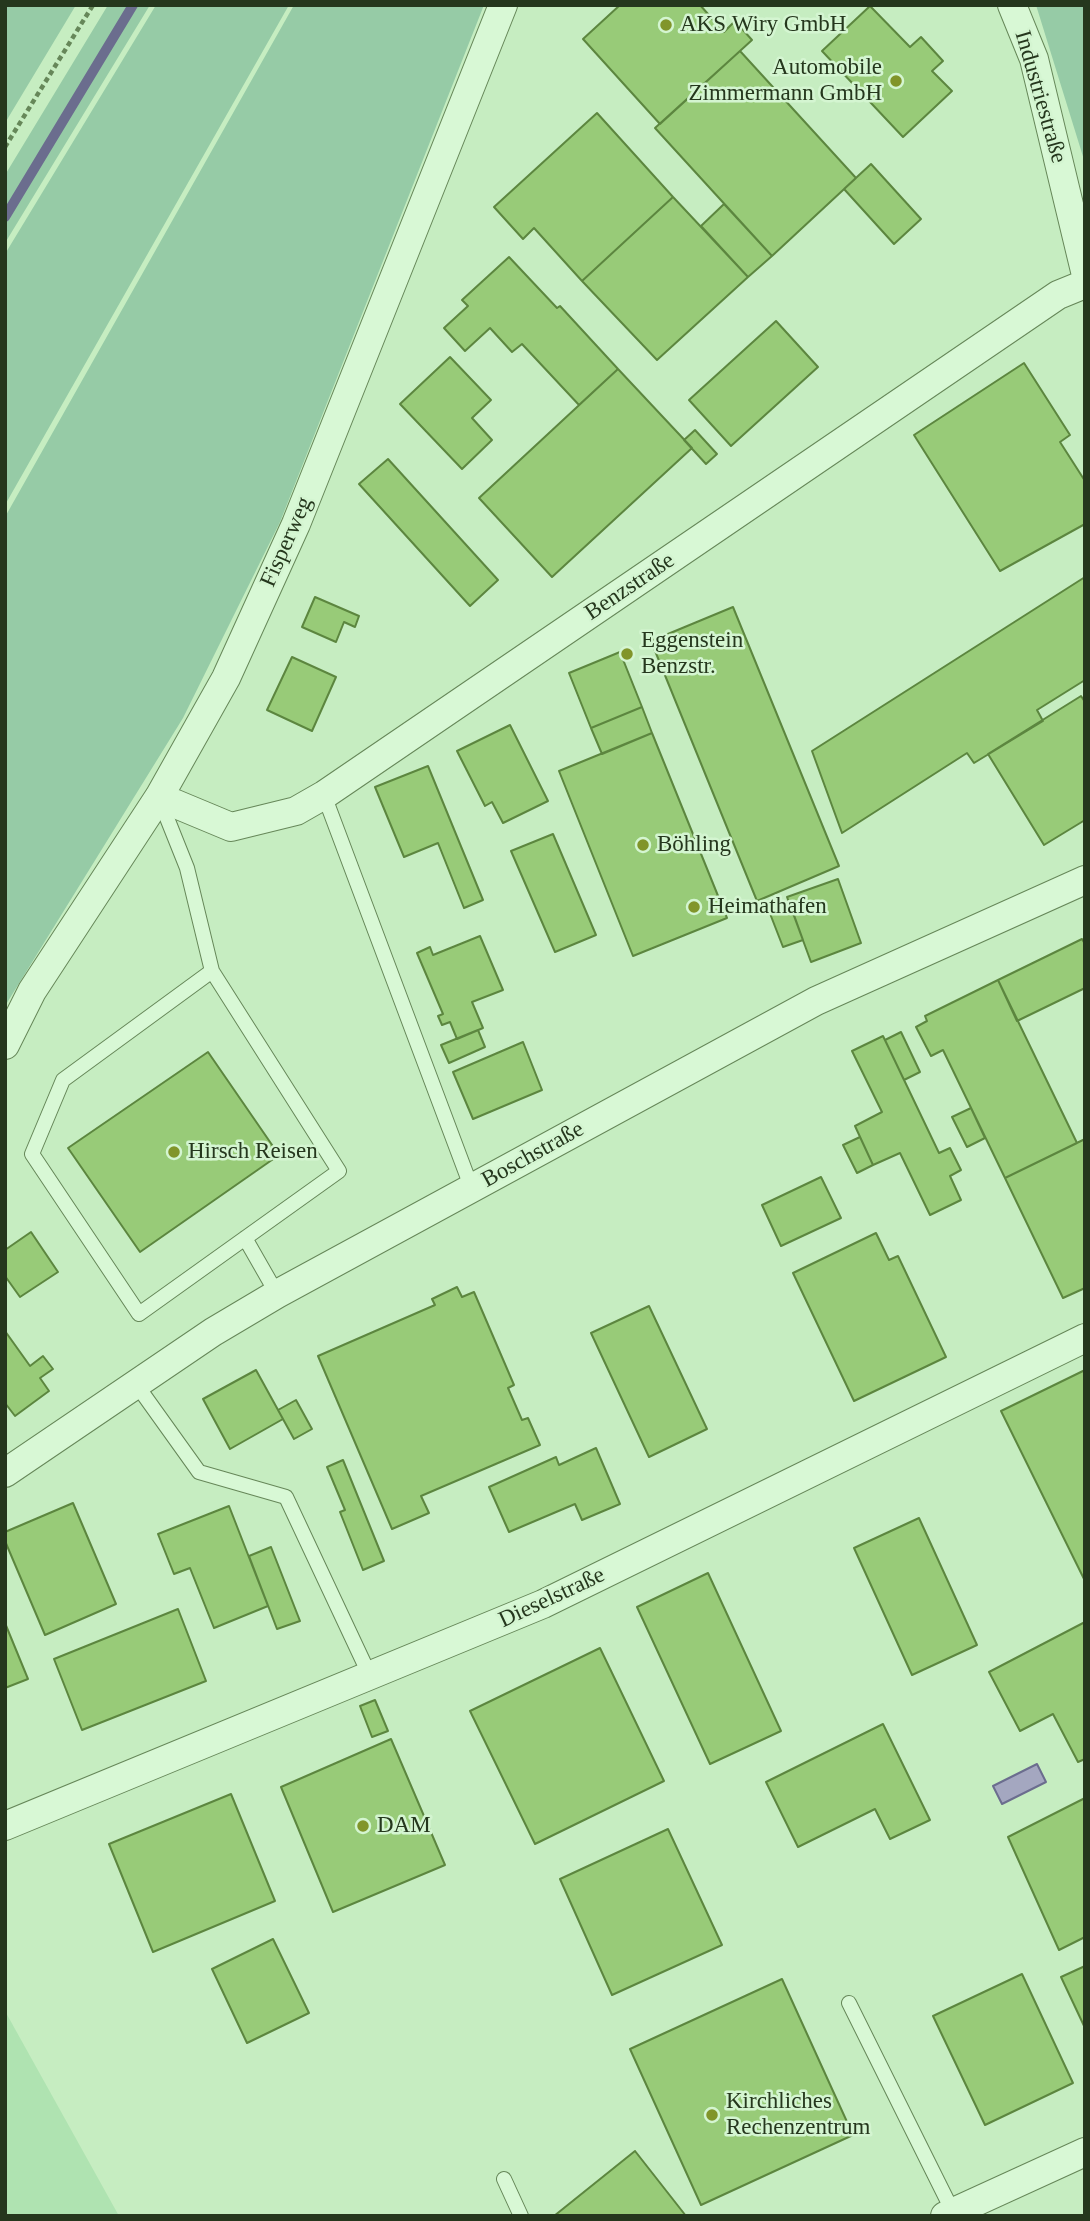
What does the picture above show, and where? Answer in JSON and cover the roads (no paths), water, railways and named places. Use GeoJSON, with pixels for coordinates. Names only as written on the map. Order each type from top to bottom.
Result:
{"type":"FeatureCollection","features":[{"type":"Feature","properties":{"kind":"street","name":"Fisperweg"},"geometry":{"type":"LineString","coordinates":[[5,1045],[32,991],[159,797],[226,678],[296,524],[503,5]]}},
{"type":"Feature","properties":{"kind":"street","name":"Industriestraße"},"geometry":{"type":"LineString","coordinates":[[1012,5],[1034,59],[1085,271]]}},
{"type":"Feature","properties":{"kind":"street","name":"Benzstraße"},"geometry":{"type":"LineString","coordinates":[[159,797],[230,827],[296,811],[324,795],[1058,295],[1085,284]]}},
{"type":"Feature","properties":{"kind":"street","name":"Boschstraße"},"geometry":{"type":"LineString","coordinates":[[5,1473],[213,1332],[277,1294],[816,1001],[1085,880]]}},
{"type":"Feature","properties":{"kind":"street","name":"Dieselstraße"},"geometry":{"type":"LineString","coordinates":[[5,1826],[543,1604],[1085,1338]]}},
{"type":"Feature","properties":{"kind":"street"},"geometry":{"type":"LineString","coordinates":[[949,2214],[1085,2152]]}},
{"type":"Feature","properties":{"kind":"lane"},"geometry":{"type":"LineString","coordinates":[[324,795],[472,1189]]}},
{"type":"Feature","properties":{"kind":"lane"},"geometry":{"type":"LineString","coordinates":[[159,797],[187,868],[212,971],[339,1171],[139,1314],[32,1154],[63,1080],[212,971]]}},
{"type":"Feature","properties":{"kind":"lane"},"geometry":{"type":"LineString","coordinates":[[245,1238],[277,1294]]}},
{"type":"Feature","properties":{"kind":"lane"},"geometry":{"type":"LineString","coordinates":[[136,1384],[199,1472],[286,1497],[370,1676]]}},
{"type":"Feature","properties":{"kind":"lane"},"geometry":{"type":"LineString","coordinates":[[849,2003],[949,2214]]}},
{"type":"Feature","properties":{"kind":"lane"},"geometry":{"type":"LineString","coordinates":[[504,2179],[521,2216]]}},
{"type":"Feature","properties":{"kind":"water"},"geometry":{"type":"Polygon","coordinates":[[[1037,1764],[1046,1782],[1002,1804],[993,1786],[1037,1764]]]}},
{"type":"Feature","properties":{"kind":"waterway"},"geometry":{"type":"LineString","coordinates":[[5,217],[133,5]]}},
{"type":"Feature","properties":{"kind":"place","name":"AKS Wiry GmbH"},"geometry":{"type":"Point","coordinates":[666,25]}},
{"type":"Feature","properties":{"kind":"place","name":"Automobile Zimmermann GmbH"},"geometry":{"type":"Point","coordinates":[896,81]}},
{"type":"Feature","properties":{"kind":"place","name":"Eggenstein Benzstr."},"geometry":{"type":"Point","coordinates":[627,654]}},
{"type":"Feature","properties":{"kind":"place","name":"Böhling"},"geometry":{"type":"Point","coordinates":[643,845]}},
{"type":"Feature","properties":{"kind":"place","name":"Heimathafen"},"geometry":{"type":"Point","coordinates":[694,907]}},
{"type":"Feature","properties":{"kind":"place","name":"Hirsch Reisen"},"geometry":{"type":"Point","coordinates":[174,1152]}},
{"type":"Feature","properties":{"kind":"place","name":"DAM"},"geometry":{"type":"Point","coordinates":[363,1826]}},
{"type":"Feature","properties":{"kind":"place","name":"Kirchliches Rechenzentrum"},"geometry":{"type":"Point","coordinates":[712,2115]}}]}
